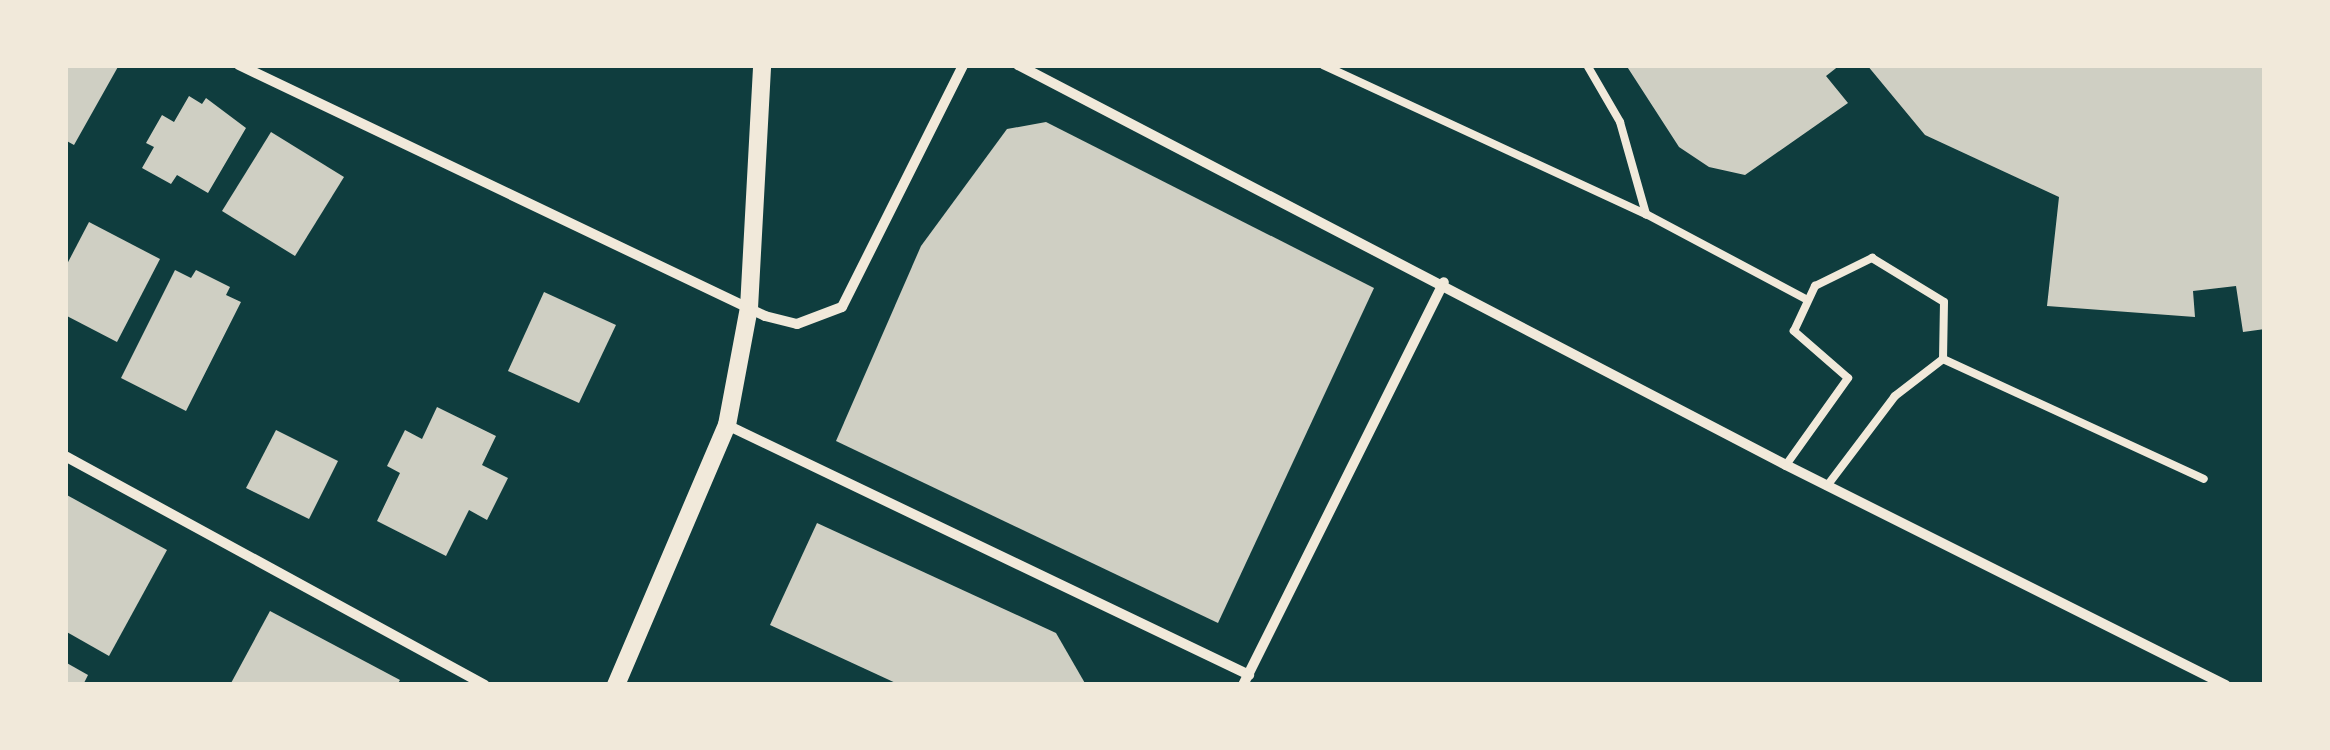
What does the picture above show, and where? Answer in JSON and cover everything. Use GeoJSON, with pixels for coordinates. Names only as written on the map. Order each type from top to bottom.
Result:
{"type":"FeatureCollection","features":[{"type":"Feature","properties":{"kind":"street"},"geometry":{"type":"LineString","coordinates":[[239,65],[749,308],[796,324],[842,307],[963,65]]}},
{"type":"Feature","properties":{"kind":"street"},"geometry":{"type":"LineString","coordinates":[[616,685],[727,425],[749,308],[762,65]]}},
{"type":"Feature","properties":{"kind":"street"},"geometry":{"type":"LineString","coordinates":[[1018,65],[1444,282],[1786,465],[2226,685]]}},
{"type":"Feature","properties":{"kind":"street"},"geometry":{"type":"LineString","coordinates":[[727,425],[1246,680],[1444,282]]}},
{"type":"Feature","properties":{"kind":"street"},"geometry":{"type":"LineString","coordinates":[[65,456],[484,685]]}},
{"type":"Feature","properties":{"kind":"lane"},"geometry":{"type":"LineString","coordinates":[[1323,65],[1646,214],[1808,300]]}},
{"type":"Feature","properties":{"kind":"lane"},"geometry":{"type":"LineString","coordinates":[[1587,65],[1620,122],[1646,214]]}},
{"type":"Feature","properties":{"kind":"lane"},"geometry":{"type":"LineString","coordinates":[[1786,465],[1848,378],[1794,330],[1814,286],[1872,258],[1944,302],[1943,359]]}},
{"type":"Feature","properties":{"kind":"lane"},"geometry":{"type":"LineString","coordinates":[[1943,359],[2204,479]]}},
{"type":"Feature","properties":{"kind":"lane"},"geometry":{"type":"LineString","coordinates":[[1827,486],[1895,396],[1943,359]]}},
{"type":"Feature","properties":{"kind":"building"},"geometry":{"type":"Polygon","coordinates":[[[65,65],[119,65],[74,145],[65,140],[65,65]]]}},
{"type":"Feature","properties":{"kind":"building"},"geometry":{"type":"Polygon","coordinates":[[[1626,65],[1840,65],[1826,76],[1848,103],[1745,175],[1709,167],[1679,147],[1626,65]]]}},
{"type":"Feature","properties":{"kind":"building"},"geometry":{"type":"Polygon","coordinates":[[[1867,65],[2265,65],[2265,329],[2243,332],[2236,286],[2193,291],[2195,317],[2047,306],[2059,197],[1925,135],[1867,65]]]}},
{"type":"Feature","properties":{"kind":"building"},"geometry":{"type":"Polygon","coordinates":[[[189,96],[202,104],[206,98],[246,128],[208,193],[177,175],[171,184],[142,168],[154,147],[146,143],[162,115],[174,122],[189,96]]]}},
{"type":"Feature","properties":{"kind":"building"},"geometry":{"type":"Polygon","coordinates":[[[1046,122],[1374,288],[1218,623],[836,441],[921,246],[1007,129],[1046,122]]]}},
{"type":"Feature","properties":{"kind":"building"},"geometry":{"type":"Polygon","coordinates":[[[271,132],[344,177],[295,256],[222,211],[271,132]]]}},
{"type":"Feature","properties":{"kind":"building"},"geometry":{"type":"Polygon","coordinates":[[[89,222],[160,259],[117,342],[65,315],[65,268],[89,222]]]}},
{"type":"Feature","properties":{"kind":"building"},"geometry":{"type":"Polygon","coordinates":[[[175,270],[191,278],[196,270],[230,287],[226,295],[241,302],[186,411],[121,378],[175,270]]]}},
{"type":"Feature","properties":{"kind":"building"},"geometry":{"type":"Polygon","coordinates":[[[544,292],[616,325],[579,403],[508,371],[544,292]]]}},
{"type":"Feature","properties":{"kind":"building"},"geometry":{"type":"Polygon","coordinates":[[[437,407],[496,436],[482,465],[508,478],[487,520],[469,510],[446,556],[377,521],[400,473],[387,466],[405,430],[422,439],[437,407]]]}},
{"type":"Feature","properties":{"kind":"building"},"geometry":{"type":"Polygon","coordinates":[[[276,430],[338,461],[309,519],[246,488],[276,430]]]}},
{"type":"Feature","properties":{"kind":"building"},"geometry":{"type":"Polygon","coordinates":[[[65,494],[167,550],[109,656],[65,631],[65,494]]]}},
{"type":"Feature","properties":{"kind":"building"},"geometry":{"type":"Polygon","coordinates":[[[817,523],[1056,633],[1086,685],[900,685],[770,625],[817,523]]]}},
{"type":"Feature","properties":{"kind":"building"},"geometry":{"type":"Polygon","coordinates":[[[270,611],[400,680],[397,685],[230,685],[270,611]]]}},
{"type":"Feature","properties":{"kind":"building"},"geometry":{"type":"Polygon","coordinates":[[[65,662],[88,675],[83,685],[65,685],[65,662]]]}}]}
